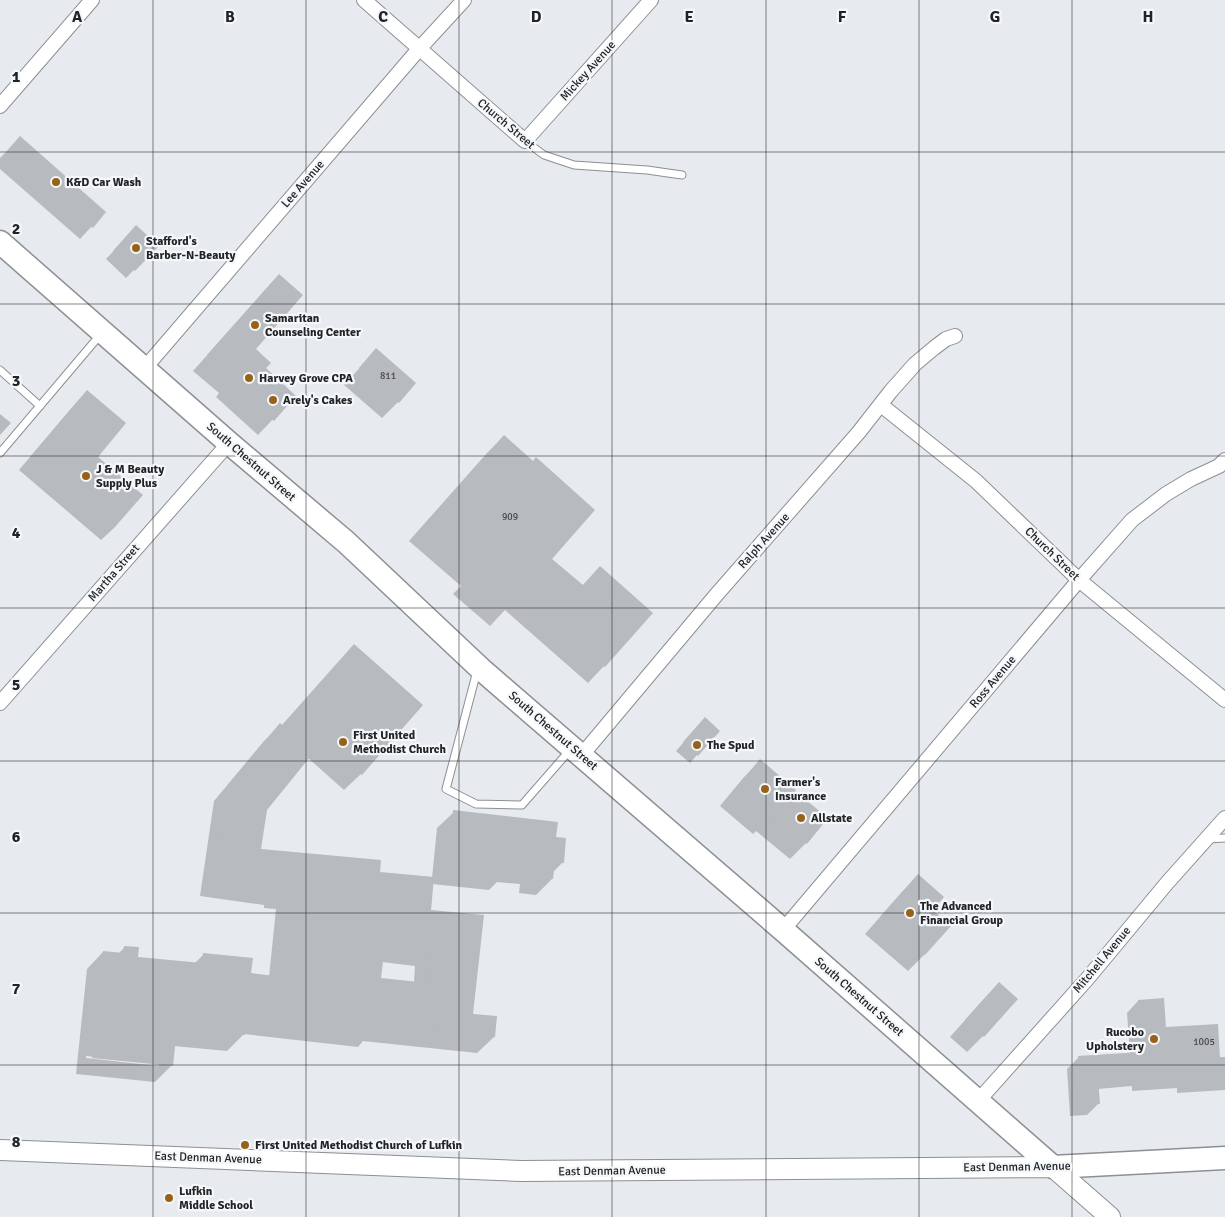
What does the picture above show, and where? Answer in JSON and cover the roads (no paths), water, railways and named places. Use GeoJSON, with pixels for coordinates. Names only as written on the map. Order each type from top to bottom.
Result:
{"type":"FeatureCollection","features":[{"type":"Feature","properties":{"kind":"main road","name":"South Chestnut Street"},"geometry":{"type":"LineString","coordinates":[[1,246],[346,542],[478,666],[1110,1217]]}},
{"type":"Feature","properties":{"kind":"main road","name":"East Denman Avenue"},"geometry":{"type":"LineString","coordinates":[[0,1150],[521,1172],[1053,1167],[1225,1158]]}},
{"type":"Feature","properties":{"kind":"street"},"geometry":{"type":"LineString","coordinates":[[0,106],[92,0]]}},
{"type":"Feature","properties":{"kind":"street","name":"Church Street"},"geometry":{"type":"LineString","coordinates":[[364,0],[525,142]]}},
{"type":"Feature","properties":{"kind":"street","name":"Lee Avenue"},"geometry":{"type":"LineString","coordinates":[[144,369],[419,49],[464,0]]}},
{"type":"Feature","properties":{"kind":"street","name":"Mickey Avenue"},"geometry":{"type":"LineString","coordinates":[[525,142],[651,0]]}},
{"type":"Feature","properties":{"kind":"street","name":"Ralph Avenue"},"geometry":{"type":"LineString","coordinates":[[577,752],[804,496],[915,364],[946,339],[955,336]]}},
{"type":"Feature","properties":{"kind":"street","name":"Church Street"},"geometry":{"type":"LineString","coordinates":[[881,405],[976,481],[1079,580],[1225,700]]}},
{"type":"Feature","properties":{"kind":"street","name":"Martha Street"},"geometry":{"type":"LineString","coordinates":[[0,703],[229,443]]}},
{"type":"Feature","properties":{"kind":"street","name":"Ross Avenue"},"geometry":{"type":"LineString","coordinates":[[783,930],[1132,520],[1166,494],[1191,479],[1220,466],[1225,460]]}},
{"type":"Feature","properties":{"kind":"street","name":"Mitchell Avenue"},"geometry":{"type":"LineString","coordinates":[[978,1101],[1088,978],[1167,883],[1225,818]]}},
{"type":"Feature","properties":{"kind":"lane","name":"Church Street"},"geometry":{"type":"LineString","coordinates":[[525,142],[544,155],[574,165],[648,170],[682,175]]}},
{"type":"Feature","properties":{"kind":"lane"},"geometry":{"type":"LineString","coordinates":[[0,453],[102,332]]}},
{"type":"Feature","properties":{"kind":"lane"},"geometry":{"type":"LineString","coordinates":[[0,370],[40,406]]}},
{"type":"Feature","properties":{"kind":"lane"},"geometry":{"type":"LineString","coordinates":[[478,666],[446,789],[476,804],[522,805],[577,752]]}},
{"type":"Feature","properties":{"kind":"lane"},"geometry":{"type":"LineString","coordinates":[[1206,839],[1225,838]]}},
{"type":"Feature","properties":{"kind":"place","name":"K&D Car Wash"},"geometry":{"type":"Point","coordinates":[56,182]}},
{"type":"Feature","properties":{"kind":"place","name":"Stafford's Barber-N-Beauty"},"geometry":{"type":"Point","coordinates":[136,248]}},
{"type":"Feature","properties":{"kind":"place","name":"Samaritan Counseling Center"},"geometry":{"type":"Point","coordinates":[255,325]}},
{"type":"Feature","properties":{"kind":"place","name":"Harvey Grove CPA"},"geometry":{"type":"Point","coordinates":[249,378]}},
{"type":"Feature","properties":{"kind":"place","name":"Arely's Cakes"},"geometry":{"type":"Point","coordinates":[273,400]}},
{"type":"Feature","properties":{"kind":"place","name":"J & M Beauty Supply Plus"},"geometry":{"type":"Point","coordinates":[86,476]}},
{"type":"Feature","properties":{"kind":"place","name":"First United Methodist Church"},"geometry":{"type":"Point","coordinates":[343,742]}},
{"type":"Feature","properties":{"kind":"place","name":"The Spud"},"geometry":{"type":"Point","coordinates":[697,745]}},
{"type":"Feature","properties":{"kind":"place","name":"Farmer's Insurance"},"geometry":{"type":"Point","coordinates":[765,789]}},
{"type":"Feature","properties":{"kind":"place","name":"Allstate"},"geometry":{"type":"Point","coordinates":[801,818]}},
{"type":"Feature","properties":{"kind":"place","name":"The Advanced Financial Group"},"geometry":{"type":"Point","coordinates":[910,913]}},
{"type":"Feature","properties":{"kind":"place","name":"Rucobo Upholstery"},"geometry":{"type":"Point","coordinates":[1154,1039]}},
{"type":"Feature","properties":{"kind":"place","name":"First United Methodist Church of Lufkin"},"geometry":{"type":"Point","coordinates":[245,1145]}},
{"type":"Feature","properties":{"kind":"place","name":"Lufkin Middle School"},"geometry":{"type":"Point","coordinates":[169,1198]}}]}
